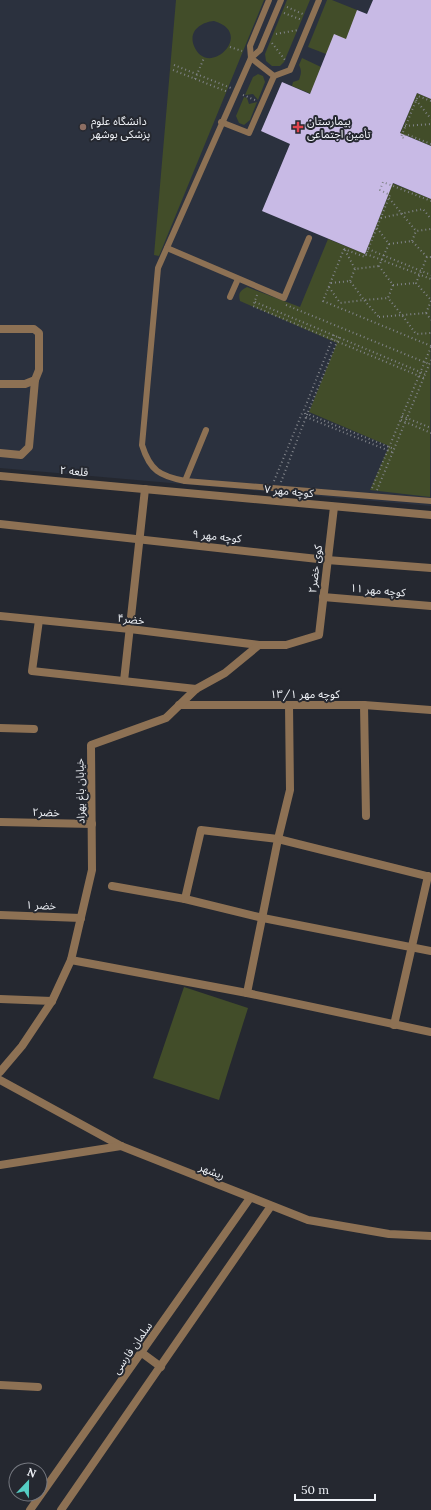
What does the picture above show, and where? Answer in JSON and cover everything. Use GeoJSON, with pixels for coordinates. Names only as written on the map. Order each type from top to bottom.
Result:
{"type":"FeatureCollection","features":[{"type":"Feature","properties":{"kind":"street"},"geometry":{"type":"LineString","coordinates":[[0,329],[34,329],[39,333],[39,370],[35,380],[29,447],[21,455],[0,453]]}},
{"type":"Feature","properties":{"kind":"street"},"geometry":{"type":"LineString","coordinates":[[0,384],[25,384],[35,380]]}},
{"type":"Feature","properties":{"kind":"street","name":"قلعه ۲"},"geometry":{"type":"LineString","coordinates":[[0,476],[145,489]]}},
{"type":"Feature","properties":{"kind":"street"},"geometry":{"type":"LineString","coordinates":[[124,681],[145,489]]}},
{"type":"Feature","properties":{"kind":"street","name":"کوچه مهر ۷"},"geometry":{"type":"LineString","coordinates":[[145,489],[431,515]]}},
{"type":"Feature","properties":{"kind":"street","name":"کوی خضر۲"},"geometry":{"type":"LineString","coordinates":[[259,646],[286,645],[319,635],[334,507]]}},
{"type":"Feature","properties":{"kind":"street","name":"کوچه مهر ۹"},"geometry":{"type":"LineString","coordinates":[[0,524],[327,560],[431,568]]}},
{"type":"Feature","properties":{"kind":"street","name":"کوچه مهر ۱۱"},"geometry":{"type":"LineString","coordinates":[[323,597],[431,606]]}},
{"type":"Feature","properties":{"kind":"street","name":"خضر۴"},"geometry":{"type":"LineString","coordinates":[[0,616],[130,629],[259,646]]}},
{"type":"Feature","properties":{"kind":"street"},"geometry":{"type":"LineString","coordinates":[[39,620],[32,671],[196,689]]}},
{"type":"Feature","properties":{"kind":"street","name":"خیابان باغ بهزاد"},"geometry":{"type":"LineString","coordinates":[[0,1072],[22,1046],[52,1001],[71,960],[92,870],[91,745],[166,718],[196,689],[225,673],[259,646]]}},
{"type":"Feature","properties":{"kind":"street"},"geometry":{"type":"LineString","coordinates":[[247,993],[278,839],[290,790],[289,704]]}},
{"type":"Feature","properties":{"kind":"street","name":"کوچه مهر ۱۳/۱"},"geometry":{"type":"LineString","coordinates":[[179,705],[364,705],[431,710]]}},
{"type":"Feature","properties":{"kind":"street"},"geometry":{"type":"LineString","coordinates":[[364,705],[366,816]]}},
{"type":"Feature","properties":{"kind":"street"},"geometry":{"type":"LineString","coordinates":[[0,728],[34,729]]}},
{"type":"Feature","properties":{"kind":"street","name":"خضر۲"},"geometry":{"type":"LineString","coordinates":[[0,822],[92,824]]}},
{"type":"Feature","properties":{"kind":"street"},"geometry":{"type":"LineString","coordinates":[[185,899],[200,830],[278,839],[429,876],[394,1025]]}},
{"type":"Feature","properties":{"kind":"street"},"geometry":{"type":"LineString","coordinates":[[112,886],[185,899],[263,918],[431,950]]}},
{"type":"Feature","properties":{"kind":"street","name":"خضر ۱"},"geometry":{"type":"LineString","coordinates":[[0,915],[81,918]]}},
{"type":"Feature","properties":{"kind":"street"},"geometry":{"type":"LineString","coordinates":[[71,960],[247,993],[431,1032]]}},
{"type":"Feature","properties":{"kind":"street"},"geometry":{"type":"LineString","coordinates":[[0,999],[52,1001]]}},
{"type":"Feature","properties":{"kind":"street","name":"ریشهر"},"geometry":{"type":"LineString","coordinates":[[0,1080],[121,1146],[308,1220],[389,1234],[431,1236]]}},
{"type":"Feature","properties":{"kind":"street"},"geometry":{"type":"LineString","coordinates":[[0,1164],[121,1146]]}},
{"type":"Feature","properties":{"kind":"street","name":"سلمان فارسی"},"geometry":{"type":"LineString","coordinates":[[30,1510],[250,1198]]}},
{"type":"Feature","properties":{"kind":"street"},"geometry":{"type":"LineString","coordinates":[[61,1510],[271,1206]]}},
{"type":"Feature","properties":{"kind":"street"},"geometry":{"type":"LineString","coordinates":[[142,1353],[161,1367]]}},
{"type":"Feature","properties":{"kind":"street"},"geometry":{"type":"LineString","coordinates":[[0,1385],[38,1387]]}},
{"type":"Feature","properties":{"kind":"lane"},"geometry":{"type":"LineString","coordinates":[[269,0],[250,46],[251,56],[158,268],[142,445],[151,466],[160,474],[185,481],[431,501]]}},
{"type":"Feature","properties":{"kind":"lane"},"geometry":{"type":"LineString","coordinates":[[222,122],[249,133],[274,76],[290,70],[319,0]]}},
{"type":"Feature","properties":{"kind":"lane"},"geometry":{"type":"LineString","coordinates":[[251,56],[260,50],[279,5]]}},
{"type":"Feature","properties":{"kind":"lane"},"geometry":{"type":"LineString","coordinates":[[251,56],[274,76]]}},
{"type":"Feature","properties":{"kind":"lane"},"geometry":{"type":"LineString","coordinates":[[167,248],[284,298],[309,238]]}},
{"type":"Feature","properties":{"kind":"lane"},"geometry":{"type":"LineString","coordinates":[[230,297],[238,279]]}},
{"type":"Feature","properties":{"kind":"lane"},"geometry":{"type":"LineString","coordinates":[[185,481],[206,430]]}},
{"type":"Feature","properties":{"kind":"path"},"geometry":{"type":"LineString","coordinates":[[279,5],[309,23]]}},
{"type":"Feature","properties":{"kind":"path"},"geometry":{"type":"LineString","coordinates":[[279,5],[309,23]]}},
{"type":"Feature","properties":{"kind":"path"},"geometry":{"type":"LineString","coordinates":[[291,68],[266,35],[309,23]]}},
{"type":"Feature","properties":{"kind":"path"},"geometry":{"type":"LineString","coordinates":[[230,47],[251,56]]}},
{"type":"Feature","properties":{"kind":"path"},"geometry":{"type":"LineString","coordinates":[[195,79],[204,58]]}},
{"type":"Feature","properties":{"kind":"path"},"geometry":{"type":"LineString","coordinates":[[174,65],[262,103]]}},
{"type":"Feature","properties":{"kind":"path"},"geometry":{"type":"LineString","coordinates":[[173,70],[245,96]]}},
{"type":"Feature","properties":{"kind":"path"},"geometry":{"type":"LineString","coordinates":[[431,101],[418,96],[401,137],[404,138],[406,134],[431,144]]}},
{"type":"Feature","properties":{"kind":"path"},"geometry":{"type":"LineString","coordinates":[[416,100],[431,119]]}},
{"type":"Feature","properties":{"kind":"path"},"geometry":{"type":"LineString","coordinates":[[405,126],[431,124]]}},
{"type":"Feature","properties":{"kind":"path"},"geometry":{"type":"LineString","coordinates":[[416,232],[389,198],[390,195],[380,190],[383,182],[431,201]]}},
{"type":"Feature","properties":{"kind":"path"},"geometry":{"type":"LineString","coordinates":[[344,249],[365,258],[389,198]]}},
{"type":"Feature","properties":{"kind":"path"},"geometry":{"type":"LineString","coordinates":[[381,218],[423,209],[431,219]]}},
{"type":"Feature","properties":{"kind":"path"},"geometry":{"type":"LineString","coordinates":[[377,228],[389,244]]}},
{"type":"Feature","properties":{"kind":"path"},"geometry":{"type":"LineString","coordinates":[[416,232],[431,229]]}},
{"type":"Feature","properties":{"kind":"path"},"geometry":{"type":"LineString","coordinates":[[412,241],[416,232]]}},
{"type":"Feature","properties":{"kind":"path"},"geometry":{"type":"LineString","coordinates":[[389,244],[412,241]]}},
{"type":"Feature","properties":{"kind":"path"},"geometry":{"type":"LineString","coordinates":[[412,241],[427,257],[431,257]]}},
{"type":"Feature","properties":{"kind":"path"},"geometry":{"type":"LineString","coordinates":[[379,266],[389,244]]}},
{"type":"Feature","properties":{"kind":"path"},"geometry":{"type":"LineString","coordinates":[[344,249],[355,269],[350,282]]}},
{"type":"Feature","properties":{"kind":"path"},"geometry":{"type":"LineString","coordinates":[[344,249],[323,301],[431,347],[389,447],[371,496]]}},
{"type":"Feature","properties":{"kind":"path"},"geometry":{"type":"LineString","coordinates":[[368,249],[431,275]]}},
{"type":"Feature","properties":{"kind":"path"},"geometry":{"type":"LineString","coordinates":[[366,254],[431,280]]}},
{"type":"Feature","properties":{"kind":"path"},"geometry":{"type":"LineString","coordinates":[[416,283],[427,257]]}},
{"type":"Feature","properties":{"kind":"path"},"geometry":{"type":"LineString","coordinates":[[355,269],[379,266]]}},
{"type":"Feature","properties":{"kind":"path"},"geometry":{"type":"LineString","coordinates":[[379,266],[394,285]]}},
{"type":"Feature","properties":{"kind":"path"},"geometry":{"type":"LineString","coordinates":[[331,283],[350,282]]}},
{"type":"Feature","properties":{"kind":"path"},"geometry":{"type":"LineString","coordinates":[[350,282],[380,317]]}},
{"type":"Feature","properties":{"kind":"path"},"geometry":{"type":"LineString","coordinates":[[394,285],[416,283]]}},
{"type":"Feature","properties":{"kind":"path"},"geometry":{"type":"LineString","coordinates":[[416,283],[431,300],[426,313]]}},
{"type":"Feature","properties":{"kind":"path"},"geometry":{"type":"LineString","coordinates":[[388,298],[394,285]]}},
{"type":"Feature","properties":{"kind":"path"},"geometry":{"type":"LineString","coordinates":[[329,287],[340,303],[339,307]]}},
{"type":"Feature","properties":{"kind":"path"},"geometry":{"type":"LineString","coordinates":[[252,291],[258,293],[253,306],[424,378]]}},
{"type":"Feature","properties":{"kind":"path"},"geometry":{"type":"LineString","coordinates":[[340,303],[388,298]]}},
{"type":"Feature","properties":{"kind":"path"},"geometry":{"type":"LineString","coordinates":[[388,298],[416,334]]}},
{"type":"Feature","properties":{"kind":"path"},"geometry":{"type":"LineString","coordinates":[[254,302],[425,374]]}},
{"type":"Feature","properties":{"kind":"path"},"geometry":{"type":"LineString","coordinates":[[280,302],[429,364]]}},
{"type":"Feature","properties":{"kind":"path"},"geometry":{"type":"LineString","coordinates":[[380,317],[426,313]]}},
{"type":"Feature","properties":{"kind":"path"},"geometry":{"type":"LineString","coordinates":[[426,313],[431,320]]}},
{"type":"Feature","properties":{"kind":"path"},"geometry":{"type":"LineString","coordinates":[[377,323],[380,317]]}},
{"type":"Feature","properties":{"kind":"path"},"geometry":{"type":"LineString","coordinates":[[416,334],[431,333]]}},
{"type":"Feature","properties":{"kind":"path"},"geometry":{"type":"LineString","coordinates":[[414,339],[416,334]]}},
{"type":"Feature","properties":{"kind":"path"},"geometry":{"type":"LineString","coordinates":[[271,488],[334,335]]}},
{"type":"Feature","properties":{"kind":"path"},"geometry":{"type":"LineString","coordinates":[[278,488],[339,337]]}},
{"type":"Feature","properties":{"kind":"path"},"geometry":{"type":"LineString","coordinates":[[371,496],[394,449],[431,360]]}},
{"type":"Feature","properties":{"kind":"path"},"geometry":{"type":"LineString","coordinates":[[304,410],[306,417]]}},
{"type":"Feature","properties":{"kind":"path"},"geometry":{"type":"LineString","coordinates":[[308,412],[310,415],[394,449]]}},
{"type":"Feature","properties":{"kind":"path"},"geometry":{"type":"LineString","coordinates":[[302,415],[392,452]]}},
{"type":"Feature","properties":{"kind":"path"},"geometry":{"type":"LineString","coordinates":[[402,416],[431,428]]}},
{"type":"Feature","properties":{"kind":"path"},"geometry":{"type":"LineString","coordinates":[[401,420],[431,433]]}},
{"type":"Feature","properties":{"kind":"shaded area","name":"بیمارستان تأمین اجتماعی"},"geometry":{"type":"Polygon","coordinates":[[[0,0],[431,0],[431,506],[0,468],[0,0]]]}},
{"type":"Feature","properties":{"kind":"green space"},"geometry":{"type":"Polygon","coordinates":[[[176,0],[264,0],[159,256],[154,255],[176,0]],[[214,21],[200,25],[197,28],[194,32],[193,41],[194,46],[201,55],[209,58],[218,56],[225,51],[230,43],[231,35],[226,27],[214,21]]]}},
{"type":"Feature","properties":{"kind":"green space"},"geometry":{"type":"Polygon","coordinates":[[[287,0],[310,0],[284,62],[280,66],[272,66],[266,61],[265,54],[287,0]]]}},
{"type":"Feature","properties":{"kind":"green space"},"geometry":{"type":"Polygon","coordinates":[[[327,0],[332,0],[357,10],[368,38],[326,54],[308,47],[327,0]]]}},
{"type":"Feature","properties":{"kind":"green space"},"geometry":{"type":"Polygon","coordinates":[[[302,58],[321,67],[343,107],[292,86],[293,82],[299,80],[301,69],[299,65],[302,58]]]}},
{"type":"Feature","properties":{"kind":"green space"},"geometry":{"type":"Polygon","coordinates":[[[258,74],[263,76],[265,82],[258,100],[253,94],[245,95],[253,77],[258,74]]]}},
{"type":"Feature","properties":{"kind":"green space"},"geometry":{"type":"Polygon","coordinates":[[[417,93],[431,99],[431,146],[408,136],[398,139],[417,93]]]}},
{"type":"Feature","properties":{"kind":"green space"},"geometry":{"type":"Polygon","coordinates":[[[244,97],[247,98],[249,104],[257,102],[250,120],[244,125],[239,123],[236,116],[244,97]]]}},
{"type":"Feature","properties":{"kind":"green space"},"geometry":{"type":"Polygon","coordinates":[[[382,179],[431,199],[430,497],[370,490],[389,446],[309,412],[337,343],[240,301],[239,298],[240,292],[247,287],[300,307],[328,239],[365,254],[388,196],[378,191],[382,179]]]}},
{"type":"Feature","properties":{"kind":"green space"},"geometry":{"type":"Polygon","coordinates":[[[184,987],[248,1008],[219,1100],[153,1078],[184,987]]]}},
{"type":"Feature","properties":{"kind":"building"},"geometry":{"type":"Polygon","coordinates":[[[373,0],[431,0],[431,99],[417,93],[400,133],[431,146],[431,199],[393,183],[365,254],[262,211],[290,144],[261,131],[282,82],[310,94],[334,34],[346,39],[357,10],[367,14],[373,0]]]}},
{"type":"Feature","properties":{"kind":"place","name":"دانشگاه علوم پزشکی بوشهر"},"geometry":{"type":"Point","coordinates":[83,127]}},
{"type":"Feature","properties":{"kind":"place","name":"بیمارستان تأمین اجتماعی"},"geometry":{"type":"Point","coordinates":[298,127]}}]}
